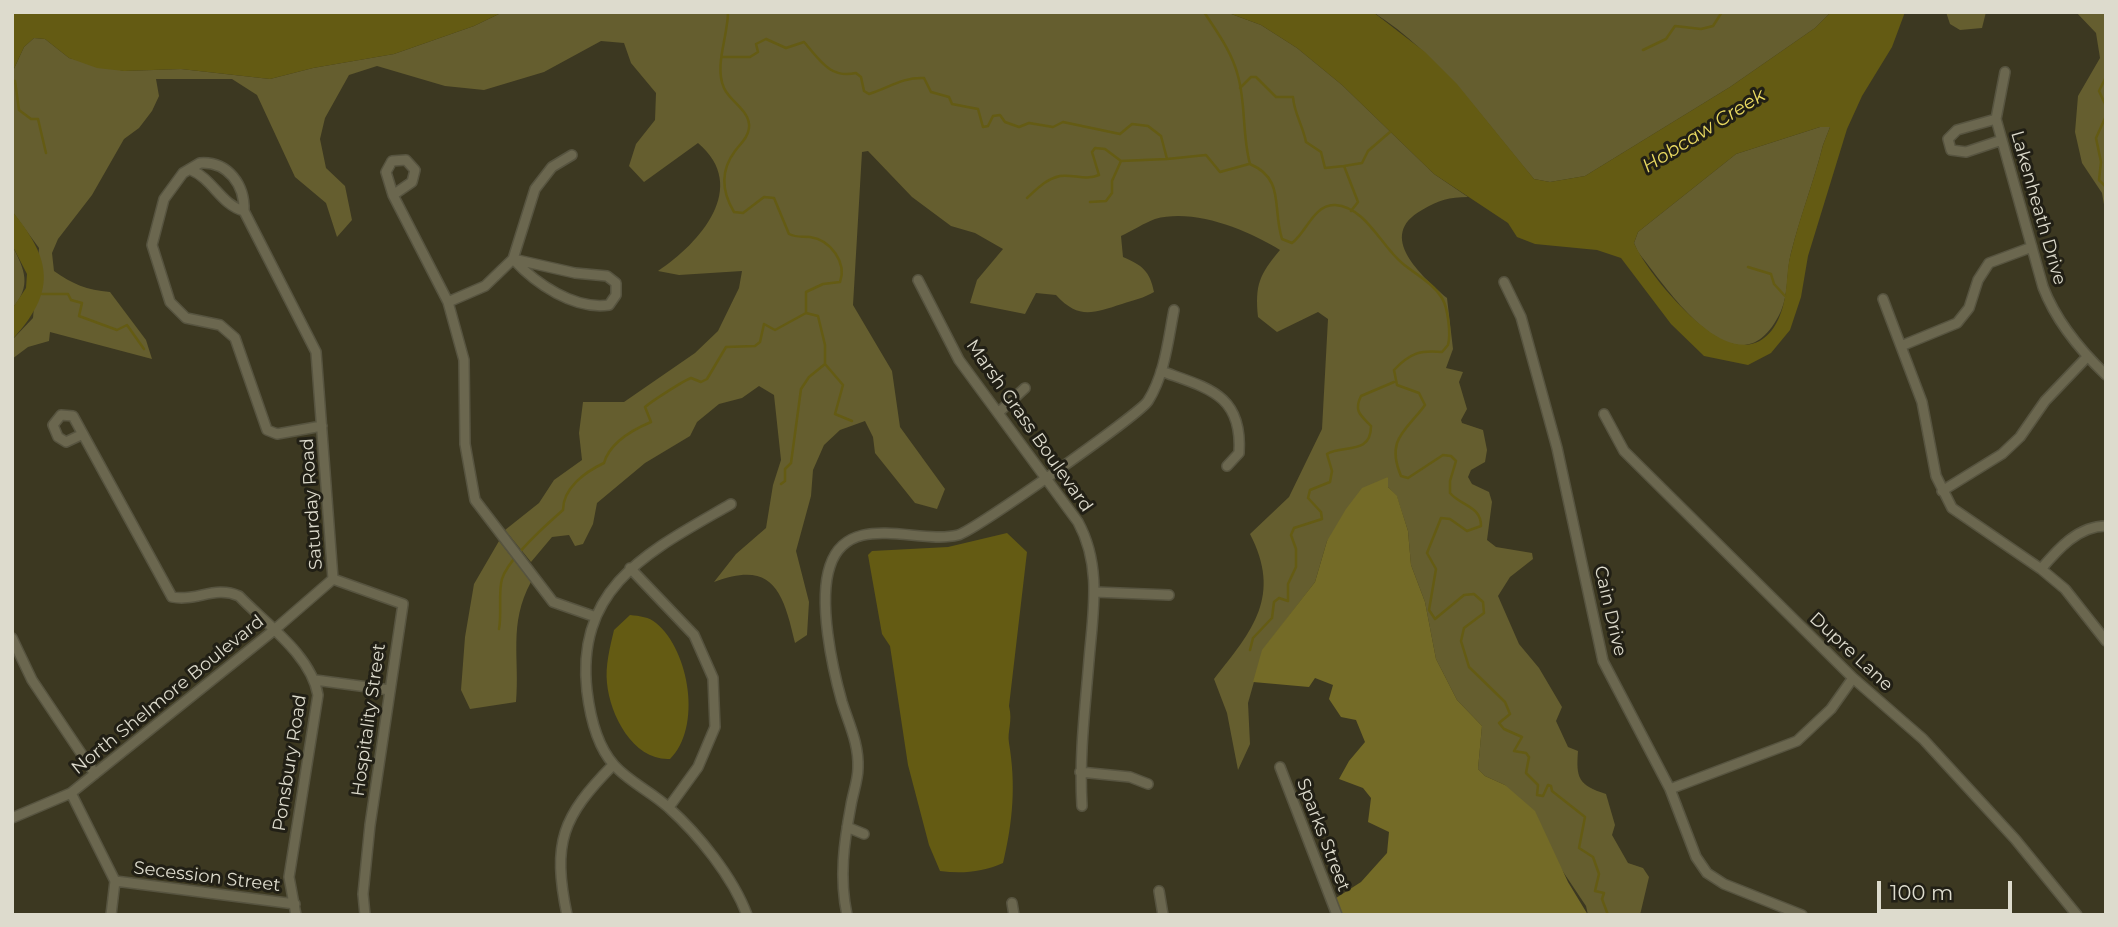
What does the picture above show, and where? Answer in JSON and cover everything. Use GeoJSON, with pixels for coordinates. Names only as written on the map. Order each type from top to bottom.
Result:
{"type":"FeatureCollection","features":[{"type":"Feature","properties":{"kind":"street","name":"Lakenheath Drive"},"geometry":{"type":"LineString","coordinates":[[2004,72],[1996,120],[2051,307],[2087,357],[2106,375]]}},
{"type":"Feature","properties":{"kind":"street"},"geometry":{"type":"LineString","coordinates":[[1996,120],[1957,130],[1948,139],[1951,150],[1966,152],[2002,140]]}},
{"type":"Feature","properties":{"kind":"street"},"geometry":{"type":"LineString","coordinates":[[448,302],[485,286],[513,259],[535,189],[552,167],[572,155]]}},
{"type":"Feature","properties":{"kind":"street","name":"Saturday Road"},"geometry":{"type":"LineString","coordinates":[[322,426],[277,435],[267,430],[235,338],[220,325],[186,318],[170,302],[152,245],[164,199],[183,173],[207,163],[230,172],[240,187],[244,211],[316,352],[322,426],[333,579]]}},
{"type":"Feature","properties":{"kind":"street","name":"Saturday Road"},"geometry":{"type":"LineString","coordinates":[[191,170],[211,182],[231,207],[244,211]]}},
{"type":"Feature","properties":{"kind":"street"},"geometry":{"type":"LineString","coordinates":[[393,194],[448,302],[464,360],[466,444],[475,500],[553,602],[593,615]]}},
{"type":"Feature","properties":{"kind":"street"},"geometry":{"type":"LineString","coordinates":[[1901,346],[1957,323],[1969,308],[1978,280],[1989,263],[2032,247]]}},
{"type":"Feature","properties":{"kind":"street"},"geometry":{"type":"LineString","coordinates":[[513,259],[575,274],[607,276],[616,283],[616,295],[609,305],[595,307],[554,292],[530,277],[513,259]]}},
{"type":"Feature","properties":{"kind":"street","name":"Marsh Grass Boulevard"},"geometry":{"type":"LineString","coordinates":[[918,280],[959,360],[1079,522],[1087,539],[1093,560],[1095,592],[1080,772],[1082,806]]}},
{"type":"Feature","properties":{"kind":"street","name":"Cain Drive"},"geometry":{"type":"LineString","coordinates":[[1504,282],[1521,317],[1557,448],[1603,661],[1670,789],[1696,857],[1707,873],[1724,884],[1802,915]]}},
{"type":"Feature","properties":{"kind":"street"},"geometry":{"type":"LineString","coordinates":[[1883,299],[1922,402],[1942,491],[1952,508],[2041,569],[2065,589],[2106,641]]}},
{"type":"Feature","properties":{"kind":"street"},"geometry":{"type":"LineString","coordinates":[[847,915],[841,867],[858,769],[855,740],[834,672],[825,583],[831,562],[850,540],[865,534],[942,537],[970,531],[1147,403],[1161,371],[1174,310]]}},
{"type":"Feature","properties":{"kind":"street"},"geometry":{"type":"LineString","coordinates":[[1942,491],[2002,454],[2020,437],[2045,401],[2087,357]]}},
{"type":"Feature","properties":{"kind":"street"},"geometry":{"type":"LineString","coordinates":[[1161,371],[1211,390],[1233,411],[1238,422],[1239,453],[1227,466]]}},
{"type":"Feature","properties":{"kind":"street"},"geometry":{"type":"LineString","coordinates":[[998,413],[1025,388]]}},
{"type":"Feature","properties":{"kind":"street","name":"Dupre Lane"},"geometry":{"type":"LineString","coordinates":[[1604,414],[1624,451],[1853,678],[1923,739],[2015,839],[2077,915]]}},
{"type":"Feature","properties":{"kind":"street","name":"Ponsbury Road"},"geometry":{"type":"LineString","coordinates":[[83,434],[173,597],[184,599],[226,590],[239,596],[307,666],[315,680],[318,695],[289,877],[296,915]]}},
{"type":"Feature","properties":{"kind":"street"},"geometry":{"type":"LineString","coordinates":[[731,505],[670,540],[630,568],[593,615],[584,663],[591,720],[613,765],[668,807],[704,843],[747,915]]}},
{"type":"Feature","properties":{"kind":"street"},"geometry":{"type":"LineString","coordinates":[[2041,569],[2056,551],[2088,528],[2106,526]]}},
{"type":"Feature","properties":{"kind":"street"},"geometry":{"type":"LineString","coordinates":[[630,568],[694,635],[713,678],[715,727],[698,767],[668,807]]}},
{"type":"Feature","properties":{"kind":"street","name":"North Shelmore Boulevard"},"geometry":{"type":"LineString","coordinates":[[12,818],[71,793],[274,631],[333,579]]}},
{"type":"Feature","properties":{"kind":"street","name":"Hospitality Street"},"geometry":{"type":"LineString","coordinates":[[333,579],[403,604],[370,825],[363,894],[365,915]]}},
{"type":"Feature","properties":{"kind":"street"},"geometry":{"type":"LineString","coordinates":[[1095,592],[1169,595]]}},
{"type":"Feature","properties":{"kind":"street"},"geometry":{"type":"LineString","coordinates":[[12,638],[32,680],[95,774]]}},
{"type":"Feature","properties":{"kind":"street"},"geometry":{"type":"LineString","coordinates":[[1670,789],[1797,741],[1831,709],[1853,678]]}},
{"type":"Feature","properties":{"kind":"street"},"geometry":{"type":"LineString","coordinates":[[315,680],[390,690]]}},
{"type":"Feature","properties":{"kind":"street"},"geometry":{"type":"LineString","coordinates":[[566,915],[558,873],[565,830],[581,798],[613,765]]}},
{"type":"Feature","properties":{"kind":"street","name":"Sparks Street"},"geometry":{"type":"LineString","coordinates":[[1280,767],[1337,915]]}},
{"type":"Feature","properties":{"kind":"street"},"geometry":{"type":"LineString","coordinates":[[1080,772],[1130,777],[1148,784]]}},
{"type":"Feature","properties":{"kind":"street"},"geometry":{"type":"LineString","coordinates":[[71,793],[115,881],[111,915]]}},
{"type":"Feature","properties":{"kind":"street"},"geometry":{"type":"LineString","coordinates":[[847,827],[864,834]]}},
{"type":"Feature","properties":{"kind":"street","name":"Secession Street"},"geometry":{"type":"LineString","coordinates":[[115,881],[295,904]]}},
{"type":"Feature","properties":{"kind":"street"},"geometry":{"type":"LineString","coordinates":[[1158,891],[1163,915]]}},
{"type":"Feature","properties":{"kind":"street"},"geometry":{"type":"LineString","coordinates":[[1012,903],[1014,915]]}},
{"type":"Feature","properties":{"kind":"shaded area"},"geometry":{"type":"Polygon","coordinates":[[[503,12],[1226,12],[1261,25],[1297,48],[1342,85],[1434,174],[1468,197],[1444,200],[1422,210],[1409,220],[1403,232],[1403,243],[1416,267],[1447,298],[1453,349],[1446,368],[1463,372],[1459,382],[1467,409],[1461,420],[1462,423],[1483,430],[1487,450],[1485,462],[1471,470],[1468,477],[1472,484],[1489,492],[1492,502],[1487,540],[1496,547],[1532,553],[1533,559],[1510,577],[1498,596],[1519,644],[1539,668],[1562,707],[1556,721],[1568,747],[1578,751],[1581,779],[1584,784],[1606,794],[1615,825],[1612,835],[1628,863],[1643,868],[1649,877],[1640,915],[1588,915],[1586,906],[1505,785],[1485,776],[1478,769],[1482,726],[1457,700],[1436,659],[1425,602],[1411,565],[1408,531],[1397,497],[1388,487],[1388,477],[1327,541],[1315,582],[1263,650],[1248,703],[1250,744],[1238,770],[1227,713],[1214,679],[1241,644],[1259,611],[1263,576],[1250,534],[1289,497],[1322,429],[1328,319],[1318,312],[1277,332],[1258,317],[1257,297],[1260,281],[1280,250],[1252,235],[1220,223],[1187,216],[1171,216],[1155,219],[1121,236],[1123,257],[1140,266],[1150,279],[1154,292],[1146,296],[1103,310],[1087,312],[1072,308],[1056,295],[1036,293],[1025,314],[970,303],[977,280],[1003,249],[975,233],[951,226],[912,197],[868,151],[862,152],[853,305],[892,371],[900,427],[945,489],[937,509],[915,503],[875,453],[873,437],[865,421],[840,430],[824,445],[813,470],[811,496],[796,551],[809,602],[807,635],[795,643],[786,608],[772,585],[762,578],[750,575],[714,582],[736,554],[766,528],[773,485],[781,460],[774,395],[759,386],[742,398],[719,404],[697,422],[690,436],[645,463],[597,503],[593,524],[583,544],[575,546],[569,535],[552,537],[531,562],[505,530],[539,503],[554,480],[582,460],[579,433],[583,402],[624,402],[695,353],[718,331],[739,288],[742,271],[679,275],[658,271],[703,230],[719,195],[720,178],[713,160],[698,143],[644,182],[629,166],[636,144],[655,120],[656,93],[631,63],[624,43],[601,41],[544,72],[484,90],[445,86],[377,66],[349,75],[325,118],[320,139],[326,168],[345,186],[352,220],[337,237],[326,203],[295,177],[257,95],[232,79],[156,79],[159,96],[152,111],[139,128],[124,139],[92,195],[58,239],[52,253],[54,271],[61,276],[87,288],[110,292],[146,340],[152,359],[50,332],[49,341],[28,347],[12,359],[12,340],[33,318],[39,248],[12,211],[12,73],[24,47],[34,38],[45,39],[69,58],[124,71],[181,69],[270,79],[313,68],[394,54],[474,26],[503,12]]]}},
{"type":"Feature","properties":{"kind":"shaded area"},"geometry":{"type":"Polygon","coordinates":[[[1373,12],[1831,12],[1815,28],[1730,87],[1585,176],[1550,182],[1534,179],[1440,68],[1397,29],[1373,12]]]}},
{"type":"Feature","properties":{"kind":"shaded area"},"geometry":{"type":"Polygon","coordinates":[[[1946,12],[1986,12],[1982,28],[1960,30],[1950,24],[1946,12]]]}},
{"type":"Feature","properties":{"kind":"shaded area"},"geometry":{"type":"Polygon","coordinates":[[[2076,12],[2106,12],[2106,216],[2102,193],[2082,163],[2075,132],[2078,96],[2100,58],[2096,33],[2076,12]]]}},
{"type":"Feature","properties":{"kind":"shaded area"},"geometry":{"type":"Polygon","coordinates":[[[1820,127],[1830,127],[1789,260],[1781,311],[1764,336],[1746,345],[1726,342],[1706,330],[1668,290],[1638,252],[1634,243],[1638,232],[1736,154],[1820,127]]]}},
{"type":"Feature","properties":{"kind":"shaded area"},"geometry":{"type":"Polygon","coordinates":[[[12,245],[23,270],[24,285],[12,309],[12,245]]]}},
{"type":"Feature","properties":{"kind":"shaded area"},"geometry":{"type":"Polygon","coordinates":[[[1388,477],[1388,487],[1397,496],[1408,531],[1411,565],[1425,602],[1436,659],[1457,700],[1482,726],[1478,769],[1485,776],[1505,785],[1535,811],[1568,882],[1588,915],[1331,915],[1336,898],[1361,882],[1387,853],[1389,832],[1368,822],[1371,798],[1363,788],[1339,779],[1349,761],[1365,742],[1356,720],[1341,717],[1329,699],[1333,685],[1315,678],[1309,687],[1253,682],[1262,650],[1315,582],[1327,541],[1346,509],[1362,488],[1388,477]]]}},
{"type":"Feature","properties":{"kind":"shaded area"},"geometry":{"type":"Polygon","coordinates":[[[499,541],[531,582],[524,597],[517,627],[516,702],[470,709],[461,690],[465,637],[474,584],[499,541]]]}},
{"type":"Feature","properties":{"kind":"water"},"geometry":{"type":"Polygon","coordinates":[[[12,12],[503,12],[474,26],[394,54],[313,68],[270,79],[181,69],[124,71],[97,68],[69,58],[45,39],[34,38],[24,47],[12,73],[12,12]]]}},
{"type":"Feature","properties":{"kind":"water","name":"Hobcaw Creek"},"geometry":{"type":"Polygon","coordinates":[[[1226,12],[1373,12],[1425,52],[1457,84],[1534,179],[1550,182],[1585,176],[1730,87],[1815,28],[1831,12],[1905,12],[1892,47],[1862,96],[1847,129],[1808,256],[1801,297],[1790,330],[1771,353],[1748,365],[1704,356],[1671,324],[1621,258],[1597,250],[1535,244],[1517,237],[1508,223],[1434,174],[1342,85],[1297,48],[1261,25],[1226,12]],[[1820,127],[1736,154],[1638,232],[1634,243],[1656,277],[1686,312],[1706,329],[1730,343],[1752,344],[1771,332],[1778,321],[1785,300],[1789,259],[1830,127],[1820,127]]]}},
{"type":"Feature","properties":{"kind":"water"},"geometry":{"type":"Polygon","coordinates":[[[12,211],[35,245],[44,276],[37,306],[12,340],[12,309],[26,288],[27,274],[12,245],[12,211]]]}},
{"type":"Feature","properties":{"kind":"water"},"geometry":{"type":"Polygon","coordinates":[[[1007,533],[1027,552],[1009,706],[1013,788],[1006,848],[1003,863],[995,866],[972,872],[940,871],[929,845],[908,765],[890,646],[882,634],[868,555],[872,551],[948,547],[1007,533]]]}},
{"type":"Feature","properties":{"kind":"water"},"geometry":{"type":"Polygon","coordinates":[[[630,615],[641,616],[656,623],[668,636],[684,670],[689,710],[680,745],[670,759],[657,758],[635,745],[619,722],[609,696],[608,656],[614,630],[630,615]]]}},
{"type":"Feature","properties":{"kind":"waterway"},"geometry":{"type":"LineString","coordinates":[[499,629],[501,584],[506,571],[529,542],[563,510],[567,495],[576,482],[604,463],[616,443],[651,422],[645,407],[691,378],[701,382],[707,379],[726,347],[755,346],[760,342],[764,324],[775,330],[806,313],[806,292],[823,284],[840,282],[841,267],[831,248],[818,239],[789,234],[774,198],[764,197],[743,213],[734,212],[727,197],[724,182],[727,166],[749,128],[747,117],[727,93],[721,79],[728,12]]}},
{"type":"Feature","properties":{"kind":"waterway"},"geometry":{"type":"LineString","coordinates":[[1204,12],[1224,42],[1235,67],[1250,164],[1261,170],[1273,186],[1282,239],[1292,243],[1321,209],[1335,205],[1346,207],[1364,220],[1394,256],[1434,288],[1444,302],[1449,328],[1448,345],[1442,352],[1421,352],[1410,356],[1394,370],[1397,385],[1419,393],[1425,405],[1400,436],[1395,453],[1401,476],[1408,478],[1443,455],[1451,456],[1456,461],[1450,481],[1450,493],[1478,514],[1481,526],[1467,531],[1450,519],[1441,518],[1427,553],[1436,569],[1429,610],[1435,619],[1464,595],[1474,594],[1483,602],[1484,613],[1464,628],[1461,641],[1469,667],[1505,702],[1510,714],[1499,723],[1504,729],[1522,737],[1514,751],[1526,753],[1529,757],[1526,773],[1538,785],[1537,795],[1543,796],[1548,785],[1551,786],[1552,791],[1585,817],[1579,848],[1593,857],[1599,874],[1595,891],[1604,893],[1602,899],[1608,915]]}},
{"type":"Feature","properties":{"kind":"waterway"},"geometry":{"type":"LineString","coordinates":[[1643,50],[1666,39],[1675,26],[1701,29],[1713,26],[1722,12]]}},
{"type":"Feature","properties":{"kind":"waterway"},"geometry":{"type":"LineString","coordinates":[[722,57],[750,57],[758,52],[756,44],[766,39],[786,48],[804,42],[832,71],[856,73],[861,77],[864,91],[869,94],[902,81],[924,78],[931,92],[949,97],[952,104],[978,109],[983,127],[988,126],[993,116],[1000,115],[1005,122],[1019,127],[1029,123],[1053,127],[1063,122],[1120,134],[1132,124],[1148,126],[1161,136],[1167,159],[1206,155],[1220,172],[1249,164]]}},
{"type":"Feature","properties":{"kind":"waterway"},"geometry":{"type":"LineString","coordinates":[[1240,88],[1251,77],[1256,77],[1276,97],[1293,97],[1306,142],[1321,152],[1325,168],[1344,166],[1358,202],[1351,211]]}},
{"type":"Feature","properties":{"kind":"waterway"},"geometry":{"type":"LineString","coordinates":[[2106,77],[2099,91],[2106,106]]}},
{"type":"Feature","properties":{"kind":"waterway"},"geometry":{"type":"LineString","coordinates":[[12,81],[15,81],[19,110],[31,119],[38,119],[46,153]]}},
{"type":"Feature","properties":{"kind":"waterway"},"geometry":{"type":"LineString","coordinates":[[2106,116],[2096,138],[2101,162],[2099,180],[2106,187]]}},
{"type":"Feature","properties":{"kind":"waterway"},"geometry":{"type":"LineString","coordinates":[[1344,166],[1362,163],[1368,151],[1390,132]]}},
{"type":"Feature","properties":{"kind":"waterway"},"geometry":{"type":"LineString","coordinates":[[1027,198],[1055,177],[1099,175],[1092,152],[1095,148],[1105,149],[1121,161],[1167,159]]}},
{"type":"Feature","properties":{"kind":"waterway"},"geometry":{"type":"LineString","coordinates":[[1090,202],[1106,201],[1112,193],[1112,181],[1121,161]]}},
{"type":"Feature","properties":{"kind":"waterway"},"geometry":{"type":"LineString","coordinates":[[1748,267],[1771,274],[1774,284],[1785,296]]}},
{"type":"Feature","properties":{"kind":"waterway"},"geometry":{"type":"LineString","coordinates":[[42,294],[68,294],[71,300],[82,303],[79,316],[117,330],[127,325],[144,349]]}},
{"type":"Feature","properties":{"kind":"waterway"},"geometry":{"type":"LineString","coordinates":[[781,484],[785,481],[785,469],[791,463],[801,389],[809,377],[825,364],[825,345],[818,316],[806,313]]}},
{"type":"Feature","properties":{"kind":"waterway"},"geometry":{"type":"LineString","coordinates":[[825,364],[843,385],[835,414],[852,421]]}},
{"type":"Feature","properties":{"kind":"waterway"},"geometry":{"type":"LineString","coordinates":[[1250,650],[1253,638],[1272,618],[1274,602],[1279,598],[1288,601],[1288,584],[1296,567],[1296,549],[1291,535],[1294,528],[1322,519],[1321,512],[1308,498],[1310,490],[1330,482],[1332,471],[1327,454],[1366,442],[1371,426],[1358,410],[1361,396],[1394,382]]}}]}
